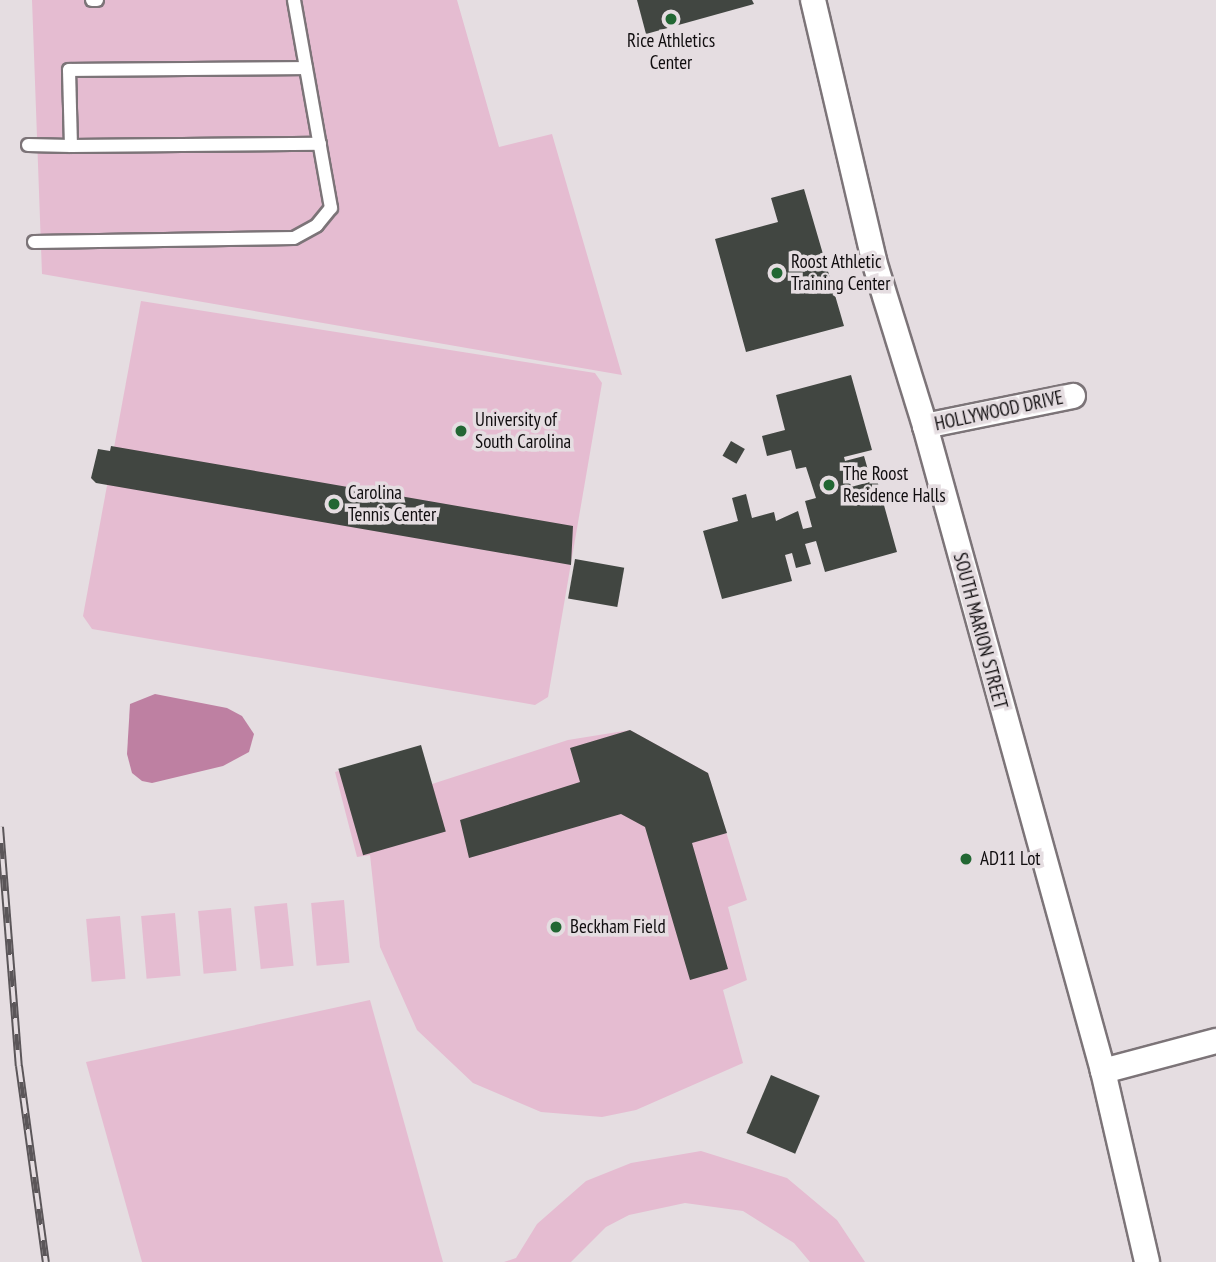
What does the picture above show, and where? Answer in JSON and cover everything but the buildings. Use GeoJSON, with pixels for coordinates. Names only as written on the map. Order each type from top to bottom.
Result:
{"type":"FeatureCollection","features":[{"type":"Feature","properties":{"kind":"street","name":"SOUTH MARION STREET"},"geometry":{"type":"LineString","coordinates":[[813,0],[874,261],[925,426],[1103,1071],[1147,1262]]}},
{"type":"Feature","properties":{"kind":"street","name":"HOLLYWOOD DRIVE"},"geometry":{"type":"LineString","coordinates":[[925,426],[1073,396]]}},
{"type":"Feature","properties":{"kind":"street"},"geometry":{"type":"LineString","coordinates":[[1103,1071],[1216,1041]]}},
{"type":"Feature","properties":{"kind":"lane"},"geometry":{"type":"LineString","coordinates":[[34,242],[294,238],[317,225],[331,208],[294,0]]}},
{"type":"Feature","properties":{"kind":"lane"},"geometry":{"type":"LineString","coordinates":[[71,146],[69,70],[306,68]]}},
{"type":"Feature","properties":{"kind":"lane"},"geometry":{"type":"LineString","coordinates":[[27,145],[320,144]]}},
{"type":"Feature","properties":{"kind":"shaded area"},"geometry":{"type":"Polygon","coordinates":[[[32,0],[457,0],[499,147],[552,134],[622,375],[42,274],[32,0]]]}},
{"type":"Feature","properties":{"kind":"shaded area"},"geometry":{"type":"Polygon","coordinates":[[[141,301],[595,373],[602,383],[548,697],[535,705],[92,629],[83,616],[141,301]]]}},
{"type":"Feature","properties":{"kind":"shaded area"},"geometry":{"type":"Polygon","coordinates":[[[155,694],[227,708],[242,716],[254,734],[249,752],[223,766],[152,783],[142,781],[132,773],[127,754],[130,704],[155,694]]]}},
{"type":"Feature","properties":{"kind":"shaded area","name":"Beckham Field"},"geometry":{"type":"Polygon","coordinates":[[[630,730],[708,773],[747,900],[728,907],[747,980],[723,990],[743,1063],[636,1110],[602,1117],[541,1112],[473,1083],[417,1030],[380,947],[370,855],[357,857],[335,772],[418,748],[429,785],[568,740],[630,730]]]}},
{"type":"Feature","properties":{"kind":"shaded area"},"geometry":{"type":"Polygon","coordinates":[[[344,900],[349,963],[317,966],[311,903],[344,900]]]}},
{"type":"Feature","properties":{"kind":"shaded area"},"geometry":{"type":"Polygon","coordinates":[[[287,903],[294,966],[261,969],[254,906],[287,903]]]}},
{"type":"Feature","properties":{"kind":"shaded area"},"geometry":{"type":"Polygon","coordinates":[[[231,908],[236,971],[204,974],[198,911],[231,908]]]}},
{"type":"Feature","properties":{"kind":"shaded area"},"geometry":{"type":"Polygon","coordinates":[[[175,913],[180,976],[147,979],[141,916],[175,913]]]}},
{"type":"Feature","properties":{"kind":"shaded area"},"geometry":{"type":"Polygon","coordinates":[[[120,916],[125,979],[92,982],[86,919],[120,916]]]}},
{"type":"Feature","properties":{"kind":"shaded area"},"geometry":{"type":"Polygon","coordinates":[[[370,1000],[443,1262],[142,1262],[86,1062],[370,1000]]]}},
{"type":"Feature","properties":{"kind":"shaded area"},"geometry":{"type":"Polygon","coordinates":[[[701,1151],[787,1178],[837,1220],[865,1262],[810,1262],[794,1243],[743,1211],[685,1203],[629,1215],[606,1227],[571,1262],[504,1262],[516,1258],[537,1224],[586,1181],[631,1163],[701,1151]]]}},
{"type":"Feature","properties":{"kind":"railway"},"geometry":{"type":"LineString","coordinates":[[0,827],[19,1066],[46,1262]]}},
{"type":"Feature","properties":{"kind":"place","name":"Rice Athletics Center"},"geometry":{"type":"Point","coordinates":[671,19]}},
{"type":"Feature","properties":{"kind":"place","name":"Roost Athletic Training Center"},"geometry":{"type":"Point","coordinates":[777,273]}},
{"type":"Feature","properties":{"kind":"place","name":"University of South Carolina"},"geometry":{"type":"Point","coordinates":[461,431]}},
{"type":"Feature","properties":{"kind":"place","name":"The Roost Residence Halls"},"geometry":{"type":"Point","coordinates":[829,485]}},
{"type":"Feature","properties":{"kind":"place","name":"Carolina Tennis Center"},"geometry":{"type":"Point","coordinates":[334,504]}},
{"type":"Feature","properties":{"kind":"place","name":"AD11 Lot"},"geometry":{"type":"Point","coordinates":[966,859]}},
{"type":"Feature","properties":{"kind":"place","name":"Beckham Field"},"geometry":{"type":"Point","coordinates":[556,927]}}]}
